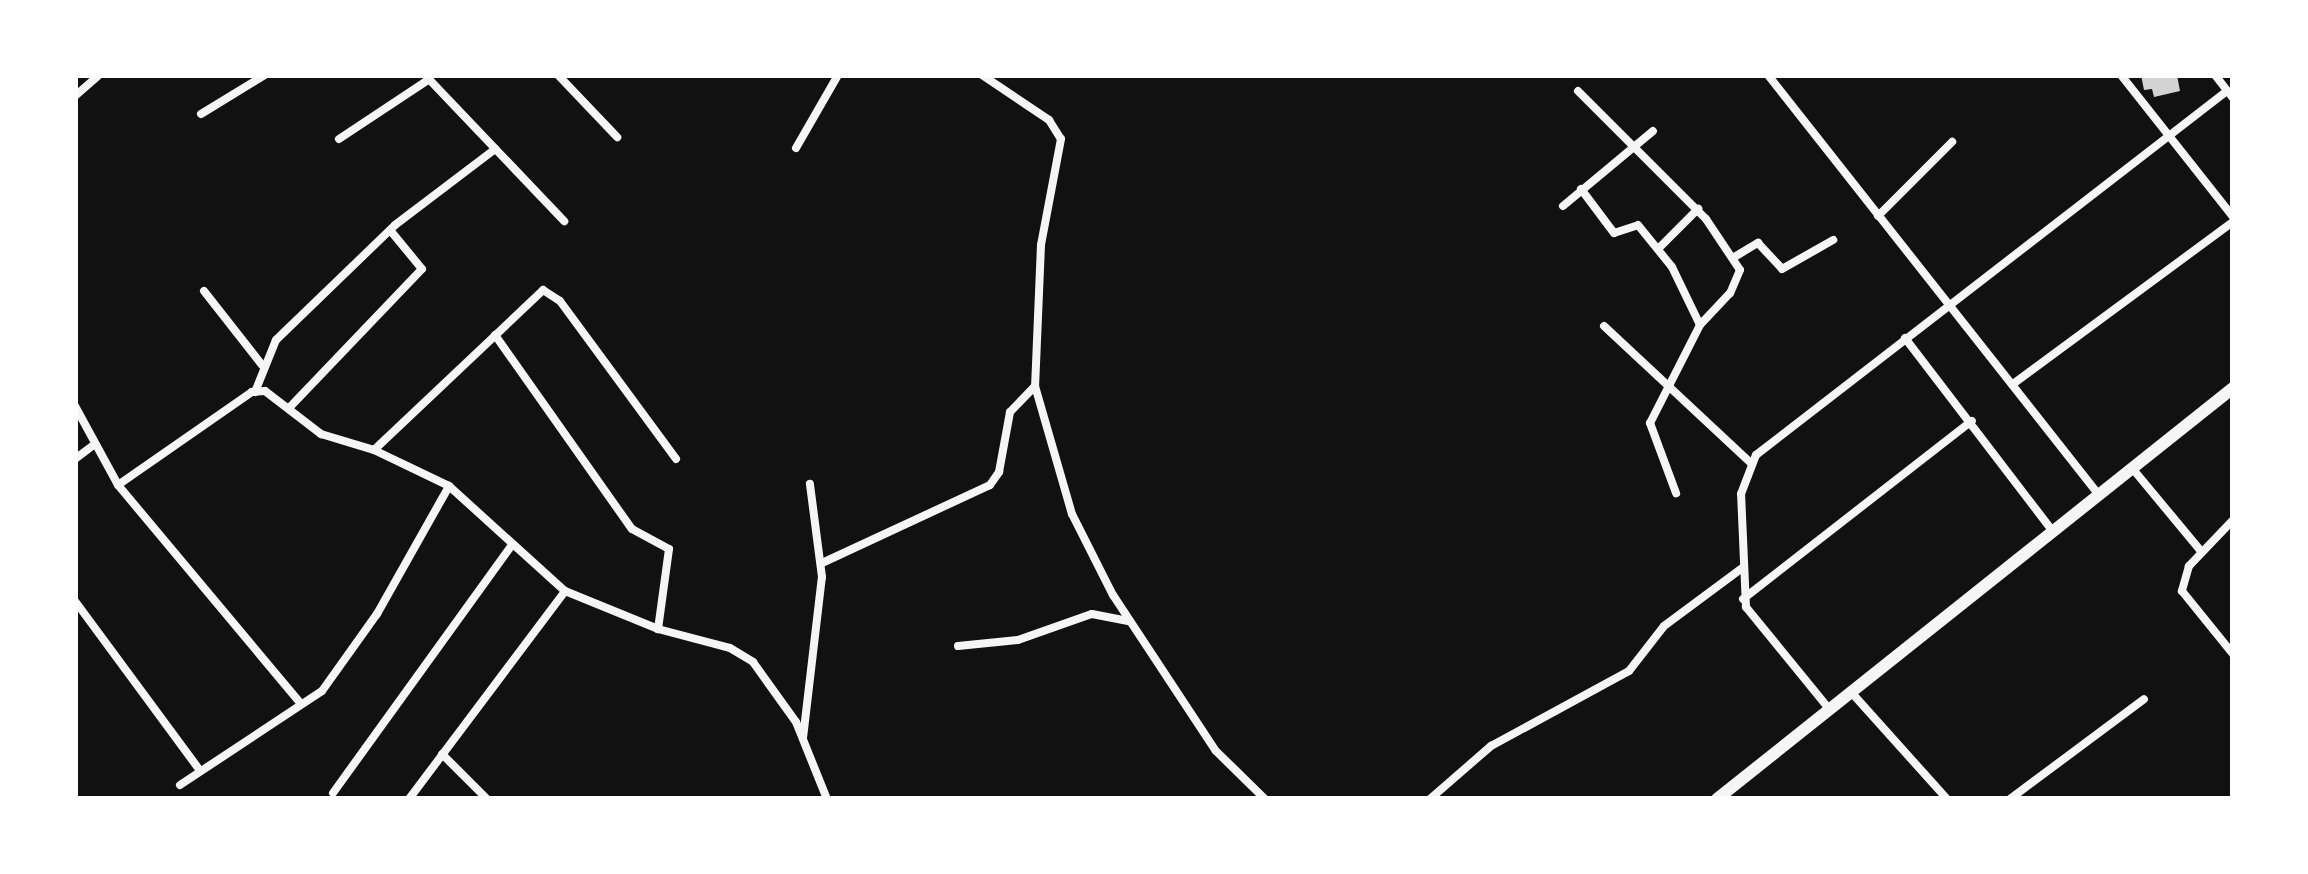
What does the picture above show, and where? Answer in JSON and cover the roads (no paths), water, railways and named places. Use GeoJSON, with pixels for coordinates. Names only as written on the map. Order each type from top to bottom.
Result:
{"type":"FeatureCollection","features":[{"type":"Feature","properties":{"kind":"highway"},"geometry":{"type":"LineString","coordinates":[[1718,799],[2233,388]]}},
{"type":"Feature","properties":{"kind":"street"},"geometry":{"type":"LineString","coordinates":[[201,114],[265,75]]}},
{"type":"Feature","properties":{"kind":"street"},"geometry":{"type":"LineString","coordinates":[[558,75],[616,137]]}},
{"type":"Feature","properties":{"kind":"street"},"geometry":{"type":"LineString","coordinates":[[796,148],[838,75]]}},
{"type":"Feature","properties":{"kind":"street"},"geometry":{"type":"LineString","coordinates":[[982,75],[1049,120],[1061,139],[1039,261],[1034,386],[1072,514],[1129,621],[1225,764],[1265,799]]}},
{"type":"Feature","properties":{"kind":"street"},"geometry":{"type":"LineString","coordinates":[[2013,384],[2233,219],[2122,75]]}},
{"type":"Feature","properties":{"kind":"street"},"geometry":{"type":"LineString","coordinates":[[1830,710],[1756,626],[1744,599],[1741,494],[1752,463],[1905,338],[2169,136],[2230,95],[2214,75]]}},
{"type":"Feature","properties":{"kind":"street"},"geometry":{"type":"LineString","coordinates":[[75,96],[98,76]]}},
{"type":"Feature","properties":{"kind":"street"},"geometry":{"type":"LineString","coordinates":[[339,140],[427,78],[564,222]]}},
{"type":"Feature","properties":{"kind":"street"},"geometry":{"type":"LineString","coordinates":[[1772,78],[2098,495]]}},
{"type":"Feature","properties":{"kind":"street"},"geometry":{"type":"LineString","coordinates":[[1578,91],[1636,144],[1736,256],[1738,282],[1700,326],[1650,423],[1676,493]]}},
{"type":"Feature","properties":{"kind":"street"},"geometry":{"type":"LineString","coordinates":[[1563,206],[1653,131]]}},
{"type":"Feature","properties":{"kind":"street"},"geometry":{"type":"LineString","coordinates":[[1878,216],[1952,142]]}},
{"type":"Feature","properties":{"kind":"street"},"geometry":{"type":"LineString","coordinates":[[118,485],[256,392],[262,365],[276,340],[390,230],[495,149]]}},
{"type":"Feature","properties":{"kind":"street"},"geometry":{"type":"LineString","coordinates":[[1581,189],[1614,234],[1635,224],[1658,249],[1700,326]]}},
{"type":"Feature","properties":{"kind":"street"},"geometry":{"type":"LineString","coordinates":[[2224,205],[2233,198]]}},
{"type":"Feature","properties":{"kind":"street"},"geometry":{"type":"LineString","coordinates":[[1658,249],[1698,209]]}},
{"type":"Feature","properties":{"kind":"street"},"geometry":{"type":"LineString","coordinates":[[290,407],[422,269],[390,230]]}},
{"type":"Feature","properties":{"kind":"street"},"geometry":{"type":"LineString","coordinates":[[1736,256],[1758,242],[1782,269],[1832,240]]}},
{"type":"Feature","properties":{"kind":"street"},"geometry":{"type":"LineString","coordinates":[[204,291],[262,365]]}},
{"type":"Feature","properties":{"kind":"street"},"geometry":{"type":"LineString","coordinates":[[374,450],[534,296],[552,292],[676,459]]}},
{"type":"Feature","properties":{"kind":"street"},"geometry":{"type":"LineString","coordinates":[[1604,326],[1752,463]]}},
{"type":"Feature","properties":{"kind":"street"},"geometry":{"type":"LineString","coordinates":[[495,335],[632,529],[669,549],[658,629]]}},
{"type":"Feature","properties":{"kind":"street"},"geometry":{"type":"LineString","coordinates":[[1905,338],[2052,530]]}},
{"type":"Feature","properties":{"kind":"street"},"geometry":{"type":"LineString","coordinates":[[822,563],[990,485],[999,472],[1010,412],[1034,386]]}},
{"type":"Feature","properties":{"kind":"street"},"geometry":{"type":"LineString","coordinates":[[256,392],[290,407],[322,434],[374,450],[449,486],[566,591],[658,629],[714,642],[753,662],[803,738],[827,799]]}},
{"type":"Feature","properties":{"kind":"street"},"geometry":{"type":"LineString","coordinates":[[75,406],[92,446],[118,485],[301,704]]}},
{"type":"Feature","properties":{"kind":"street"},"geometry":{"type":"LineString","coordinates":[[1744,599],[1972,422]]}},
{"type":"Feature","properties":{"kind":"street"},"geometry":{"type":"LineString","coordinates":[[75,459],[92,446]]}},
{"type":"Feature","properties":{"kind":"street"},"geometry":{"type":"LineString","coordinates":[[2132,468],[2201,551]]}},
{"type":"Feature","properties":{"kind":"street"},"geometry":{"type":"LineString","coordinates":[[803,738],[822,563],[810,484]]}},
{"type":"Feature","properties":{"kind":"street"},"geometry":{"type":"LineString","coordinates":[[180,785],[198,768],[322,691],[358,643],[449,486]]}},
{"type":"Feature","properties":{"kind":"street"},"geometry":{"type":"LineString","coordinates":[[2233,520],[2201,551],[2182,591],[2233,654]]}},
{"type":"Feature","properties":{"kind":"street"},"geometry":{"type":"LineString","coordinates":[[334,793],[512,545]]}},
{"type":"Feature","properties":{"kind":"street"},"geometry":{"type":"LineString","coordinates":[[1430,799],[1491,746],[1628,671],[1664,626],[1742,568]]}},
{"type":"Feature","properties":{"kind":"street"},"geometry":{"type":"LineString","coordinates":[[410,799],[566,591]]}},
{"type":"Feature","properties":{"kind":"street"},"geometry":{"type":"LineString","coordinates":[[75,601],[198,768]]}},
{"type":"Feature","properties":{"kind":"street"},"geometry":{"type":"LineString","coordinates":[[958,646],[1018,640],[1092,614],[1129,621]]}},
{"type":"Feature","properties":{"kind":"street"},"geometry":{"type":"LineString","coordinates":[[1851,692],[1946,799]]}},
{"type":"Feature","properties":{"kind":"street"},"geometry":{"type":"LineString","coordinates":[[2010,799],[2144,699]]}},
{"type":"Feature","properties":{"kind":"street"},"geometry":{"type":"LineString","coordinates":[[442,754],[487,799]]}}]}
